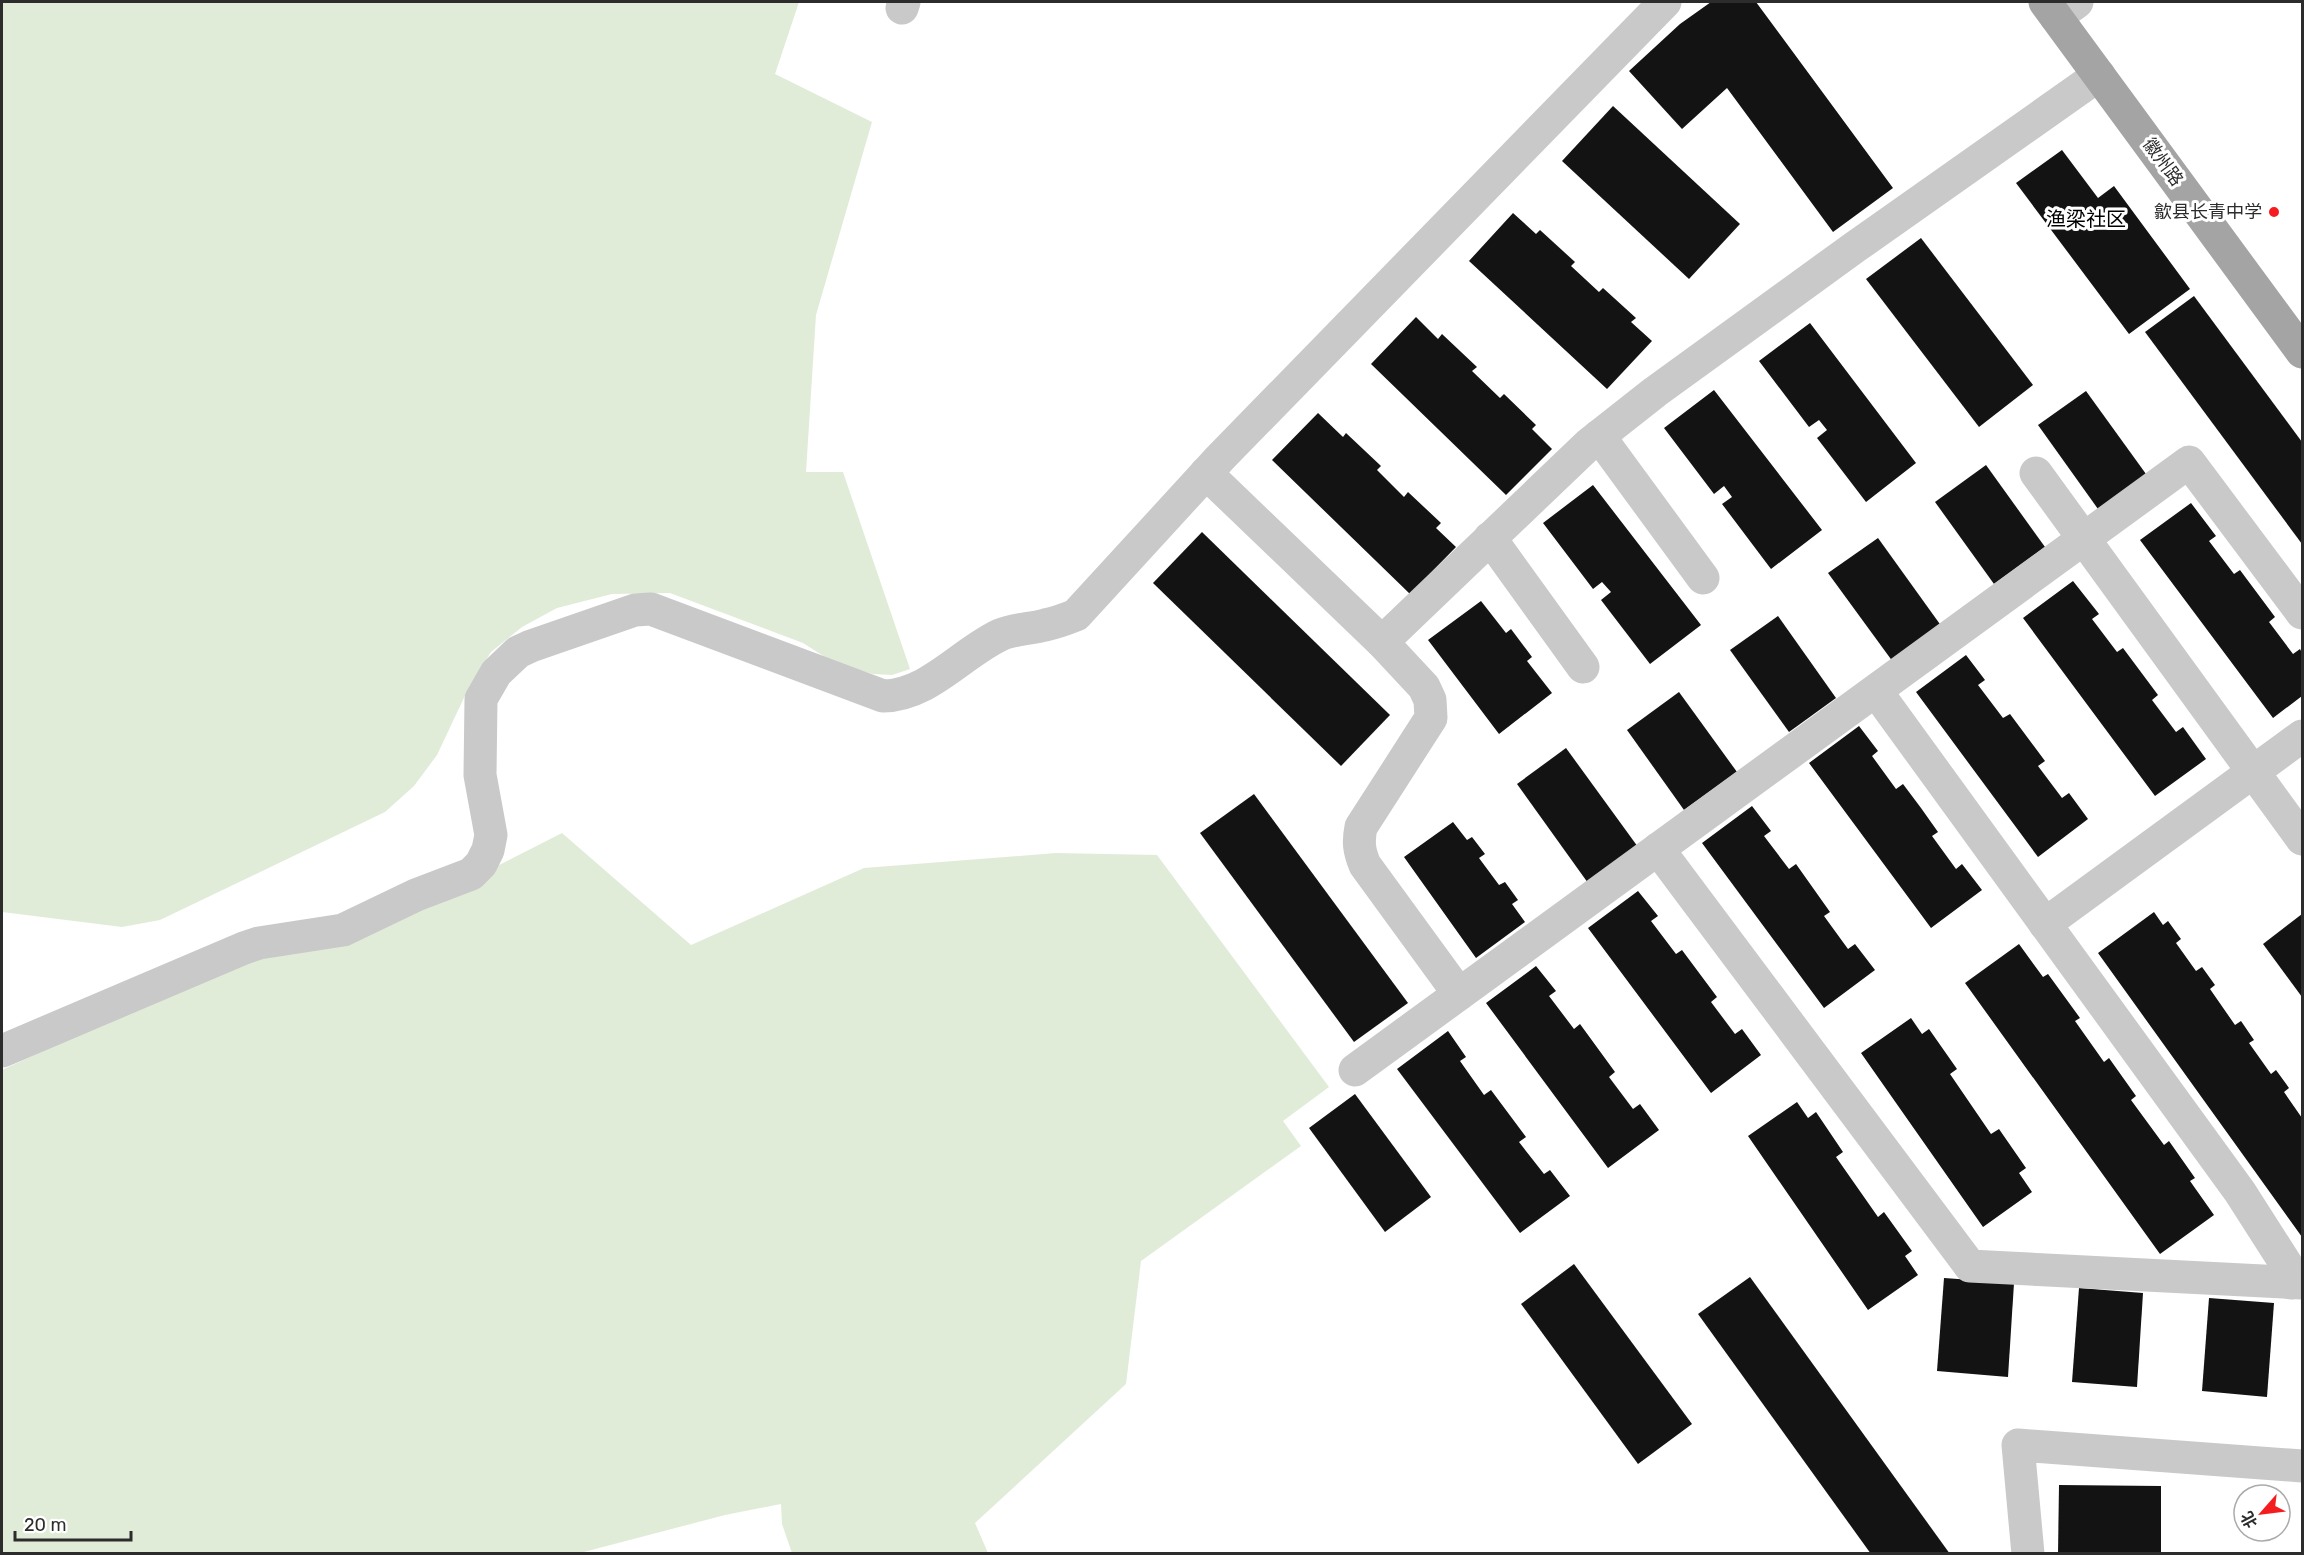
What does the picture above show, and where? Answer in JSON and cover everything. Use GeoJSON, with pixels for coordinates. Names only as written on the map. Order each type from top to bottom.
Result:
{"type":"FeatureCollection","features":[{"type":"Feature","properties":{"kind":"main road","name":"徽州路"},"geometry":{"type":"LineString","coordinates":[[2059,7],[2099,75],[2302,352]]}},
{"type":"Feature","properties":{"kind":"street"},"geometry":{"type":"LineString","coordinates":[[2,1051],[244,948],[259,943],[343,930],[416,895],[471,874],[481,864],[488,850],[490,835],[480,775],[481,699],[496,673],[518,652],[525,649],[635,610],[651,609],[883,696],[898,696],[926,684],[975,649],[1002,634],[1046,625],[1076,615],[1206,473],[1665,2]]}},
{"type":"Feature","properties":{"kind":"street"},"geometry":{"type":"LineString","coordinates":[[1382,642],[1599,436],[1655,392],[1855,247],[2099,75]]}},
{"type":"Feature","properties":{"kind":"street"},"geometry":{"type":"LineString","coordinates":[[1599,436],[1703,578]]}},
{"type":"Feature","properties":{"kind":"street"},"geometry":{"type":"LineString","coordinates":[[1355,1070],[2189,462],[2302,613]]}},
{"type":"Feature","properties":{"kind":"street"},"geometry":{"type":"LineString","coordinates":[[1206,473],[1382,642],[1424,687],[1431,700],[1431,718],[1362,827],[1359,841],[1360,854],[1365,865],[1459,994]]}},
{"type":"Feature","properties":{"kind":"street"},"geometry":{"type":"LineString","coordinates":[[2036,473],[2302,839]]}},
{"type":"Feature","properties":{"kind":"street"},"geometry":{"type":"LineString","coordinates":[[1490,538],[1583,667]]}},
{"type":"Feature","properties":{"kind":"street"},"geometry":{"type":"LineString","coordinates":[[1876,691],[2240,1192],[2297,1283]]}},
{"type":"Feature","properties":{"kind":"street"},"geometry":{"type":"LineString","coordinates":[[2045,924],[2302,736]]}},
{"type":"Feature","properties":{"kind":"street"},"geometry":{"type":"LineString","coordinates":[[1658,849],[1971,1266],[2297,1283]]}},
{"type":"Feature","properties":{"kind":"street"},"geometry":{"type":"LineString","coordinates":[[2028,1554],[2018,1445],[2302,1466]]}},
{"type":"Feature","properties":{"kind":"green space"},"geometry":{"type":"Polygon","coordinates":[[[2,2],[799,2],[775,74],[872,122],[816,315],[806,472],[843,472],[910,669],[892,675],[873,674],[836,664],[803,643],[670,593],[612,594],[557,608],[522,627],[491,652],[470,685],[437,755],[414,786],[385,812],[160,920],[122,927],[2,912],[2,2]]]}},
{"type":"Feature","properties":{"kind":"green space"},"geometry":{"type":"Polygon","coordinates":[[[562,833],[691,945],[864,868],[1056,853],[1157,855],[1329,1087],[1283,1121],[1301,1146],[1141,1261],[1126,1384],[975,1523],[988,1553],[792,1553],[782,1524],[781,1504],[725,1515],[580,1553],[2,1554],[2,1070],[240,960],[352,940],[562,833]]]}},
{"type":"Feature","properties":{"kind":"building"},"geometry":{"type":"Polygon","coordinates":[[[1711,2],[1756,2],[1893,188],[1833,232],[1727,88],[1682,129],[1629,71],[1680,24],[1711,2]]]}},
{"type":"Feature","properties":{"kind":"building"},"geometry":{"type":"Polygon","coordinates":[[[1613,106],[1740,224],[1689,279],[1562,161],[1613,106]]]}},
{"type":"Feature","properties":{"kind":"building"},"geometry":{"type":"Polygon","coordinates":[[[2062,150],[2098,198],[2114,186],[2190,289],[2129,334],[2016,183],[2062,150]]]}},
{"type":"Feature","properties":{"kind":"building"},"geometry":{"type":"Polygon","coordinates":[[[1513,213],[1536,234],[1540,230],[1575,262],[1571,266],[1599,292],[1603,288],[1636,318],[1631,322],[1652,341],[1607,389],[1469,261],[1513,213]]]}},
{"type":"Feature","properties":{"kind":"building"},"geometry":{"type":"Polygon","coordinates":[[[1921,238],[2033,385],[1979,427],[1866,279],[1921,238]]]}},
{"type":"Feature","properties":{"kind":"building"},"geometry":{"type":"Polygon","coordinates":[[[2194,296],[2302,442],[2302,544],[2145,332],[2194,296]]]}},
{"type":"Feature","properties":{"kind":"building"},"geometry":{"type":"Polygon","coordinates":[[[1416,317],[1438,339],[1442,334],[1477,367],[1472,371],[1500,398],[1504,394],[1536,425],[1532,429],[1552,449],[1506,495],[1371,364],[1416,317]]]}},
{"type":"Feature","properties":{"kind":"building"},"geometry":{"type":"Polygon","coordinates":[[[1810,323],[1916,463],[1866,502],[1817,438],[1827,430],[1819,420],[1809,427],[1759,361],[1810,323]]]}},
{"type":"Feature","properties":{"kind":"building"},"geometry":{"type":"Polygon","coordinates":[[[1714,390],[1822,530],[1771,569],[1722,504],[1732,497],[1724,486],[1714,494],[1664,428],[1714,390]]]}},
{"type":"Feature","properties":{"kind":"building"},"geometry":{"type":"Polygon","coordinates":[[[2086,391],[2146,474],[2098,509],[2038,425],[2086,391]]]}},
{"type":"Feature","properties":{"kind":"building"},"geometry":{"type":"Polygon","coordinates":[[[1318,413],[1343,437],[1346,433],[1381,466],[1377,470],[1404,497],[1408,492],[1441,523],[1436,528],[1456,547],[1410,594],[1272,460],[1318,413]]]}},
{"type":"Feature","properties":{"kind":"building"},"geometry":{"type":"Polygon","coordinates":[[[1986,465],[2045,547],[1994,584],[1935,502],[1986,465]]]}},
{"type":"Feature","properties":{"kind":"building"},"geometry":{"type":"Polygon","coordinates":[[[1593,485],[1701,625],[1650,664],[1601,600],[1611,592],[1602,582],[1593,589],[1543,523],[1593,485]]]}},
{"type":"Feature","properties":{"kind":"building"},"geometry":{"type":"Polygon","coordinates":[[[2191,503],[2216,536],[2209,541],[2234,574],[2240,570],[2275,617],[2269,622],[2293,654],[2300,649],[2302,653],[2302,696],[2273,718],[2140,540],[2191,503]]]}},
{"type":"Feature","properties":{"kind":"building"},"geometry":{"type":"Polygon","coordinates":[[[1202,532],[1390,715],[1341,766],[1153,583],[1202,532]]]}},
{"type":"Feature","properties":{"kind":"building"},"geometry":{"type":"Polygon","coordinates":[[[1878,538],[1942,627],[1893,662],[1828,573],[1878,538]]]}},
{"type":"Feature","properties":{"kind":"building"},"geometry":{"type":"Polygon","coordinates":[[[2073,581],[2099,614],[2092,619],[2117,652],[2123,648],[2158,695],[2152,700],[2176,732],[2183,727],[2206,759],[2155,796],[2023,618],[2073,581]]]}},
{"type":"Feature","properties":{"kind":"building"},"geometry":{"type":"Polygon","coordinates":[[[1481,601],[1506,633],[1511,629],[1532,657],[1527,661],[1552,693],[1499,734],[1428,640],[1481,601]]]}},
{"type":"Feature","properties":{"kind":"building"},"geometry":{"type":"Polygon","coordinates":[[[1778,616],[1836,698],[1789,732],[1730,650],[1778,616]]]}},
{"type":"Feature","properties":{"kind":"building"},"geometry":{"type":"Polygon","coordinates":[[[1966,655],[1985,680],[1978,685],[2003,718],[2010,714],[2045,761],[2038,766],[2062,798],[2069,793],[2088,819],[2038,857],[1916,692],[1966,655]]]}},
{"type":"Feature","properties":{"kind":"building"},"geometry":{"type":"Polygon","coordinates":[[[1679,692],[1737,772],[1684,810],[1627,730],[1679,692]]]}},
{"type":"Feature","properties":{"kind":"building"},"geometry":{"type":"Polygon","coordinates":[[[1859,726],[1878,751],[1872,756],[1896,789],[1903,784],[1921,808],[1938,832],[1932,836],[1956,869],[1962,864],[1982,890],[1931,928],[1809,763],[1859,726]]]}},
{"type":"Feature","properties":{"kind":"building"},"geometry":{"type":"Polygon","coordinates":[[[1566,748],[1638,847],[1588,883],[1517,784],[1566,748]]]}},
{"type":"Feature","properties":{"kind":"building"},"geometry":{"type":"Polygon","coordinates":[[[1254,794],[1408,1003],[1354,1042],[1200,833],[1254,794]]]}},
{"type":"Feature","properties":{"kind":"building"},"geometry":{"type":"Polygon","coordinates":[[[1752,806],[1771,831],[1764,836],[1789,869],[1796,864],[1830,912],[1824,916],[1848,949],[1855,944],[1875,970],[1824,1008],[1702,843],[1752,806]]]}},
{"type":"Feature","properties":{"kind":"building"},"geometry":{"type":"Polygon","coordinates":[[[1453,822],[1467,840],[1472,837],[1485,854],[1479,858],[1499,885],[1505,882],[1518,900],[1512,904],[1525,922],[1476,958],[1404,857],[1453,822]]]}},
{"type":"Feature","properties":{"kind":"building"},"geometry":{"type":"Polygon","coordinates":[[[1638,891],[1658,916],[1651,921],[1676,954],[1682,950],[1717,997],[1711,1002],[1735,1034],[1742,1029],[1761,1055],[1711,1093],[1588,928],[1638,891]]]}},
{"type":"Feature","properties":{"kind":"building"},"geometry":{"type":"Polygon","coordinates":[[[2154,912],[2163,925],[2168,921],[2181,939],[2176,943],[2196,971],[2202,967],[2215,985],[2210,989],[2235,1025],[2241,1021],[2254,1040],[2249,1043],[2271,1074],[2276,1070],[2289,1088],[2284,1092],[2302,1118],[2302,1237],[2098,953],[2154,912]]]}},
{"type":"Feature","properties":{"kind":"building"},"geometry":{"type":"Polygon","coordinates":[[[2302,914],[2302,997],[2263,944],[2302,914]]]}},
{"type":"Feature","properties":{"kind":"building"},"geometry":{"type":"Polygon","coordinates":[[[2019,944],[2043,977],[2048,974],[2080,1018],[2075,1021],[2104,1062],[2109,1058],[2136,1096],[2131,1100],[2164,1145],[2169,1141],[2195,1178],[2190,1181],[2214,1215],[2160,1254],[1965,983],[2019,944]]]}},
{"type":"Feature","properties":{"kind":"building"},"geometry":{"type":"Polygon","coordinates":[[[1536,966],[1556,991],[1549,996],[1574,1029],[1580,1024],[1615,1072],[1609,1077],[1633,1109],[1640,1104],[1659,1130],[1608,1168],[1486,1003],[1536,966]]]}},
{"type":"Feature","properties":{"kind":"building"},"geometry":{"type":"Polygon","coordinates":[[[1911,1018],[1922,1034],[1929,1029],[1957,1069],[1950,1074],[1991,1134],[1999,1129],[2026,1168],[2019,1173],[2032,1192],[1983,1227],[1861,1053],[1911,1018]]]}},
{"type":"Feature","properties":{"kind":"building"},"geometry":{"type":"Polygon","coordinates":[[[1448,1031],[1466,1057],[1460,1061],[1484,1095],[1491,1090],[1526,1137],[1519,1142],[1544,1174],[1550,1170],[1570,1196],[1520,1233],[1397,1069],[1448,1031]]]}},
{"type":"Feature","properties":{"kind":"building"},"geometry":{"type":"Polygon","coordinates":[[[1355,1094],[1431,1197],[1385,1232],[1309,1128],[1355,1094]]]}},
{"type":"Feature","properties":{"kind":"building"},"geometry":{"type":"Polygon","coordinates":[[[1797,1102],[1808,1118],[1816,1112],[1843,1152],[1836,1157],[1878,1217],[1884,1212],[1912,1251],[1905,1256],[1918,1275],[1868,1310],[1748,1136],[1797,1102]]]}},
{"type":"Feature","properties":{"kind":"building"},"geometry":{"type":"Polygon","coordinates":[[[1574,1264],[1692,1424],[1638,1464],[1521,1304],[1574,1264]]]}},
{"type":"Feature","properties":{"kind":"building"},"geometry":{"type":"Polygon","coordinates":[[[1750,1277],[1950,1554],[1871,1554],[1698,1314],[1750,1277]]]}},
{"type":"Feature","properties":{"kind":"building"},"geometry":{"type":"Polygon","coordinates":[[[1944,1278],[2014,1283],[2008,1377],[1937,1371],[1944,1278]]]}},
{"type":"Feature","properties":{"kind":"building"},"geometry":{"type":"Polygon","coordinates":[[[2079,1288],[2143,1293],[2137,1387],[2072,1382],[2079,1288]]]}},
{"type":"Feature","properties":{"kind":"building"},"geometry":{"type":"Polygon","coordinates":[[[2209,1298],[2274,1303],[2267,1397],[2202,1391],[2209,1298]]]}},
{"type":"Feature","properties":{"kind":"building"},"geometry":{"type":"Polygon","coordinates":[[[2059,1485],[2161,1486],[2161,1554],[2058,1554],[2059,1485]]]}},
{"type":"Feature","properties":{"kind":"place","name":"歙县长青中学"},"geometry":{"type":"Point","coordinates":[2274,212]}},
{"type":"Feature","properties":{"kind":"district","name":"渔梁社区"},"geometry":{"type":"Point","coordinates":[2086,219]}}]}
